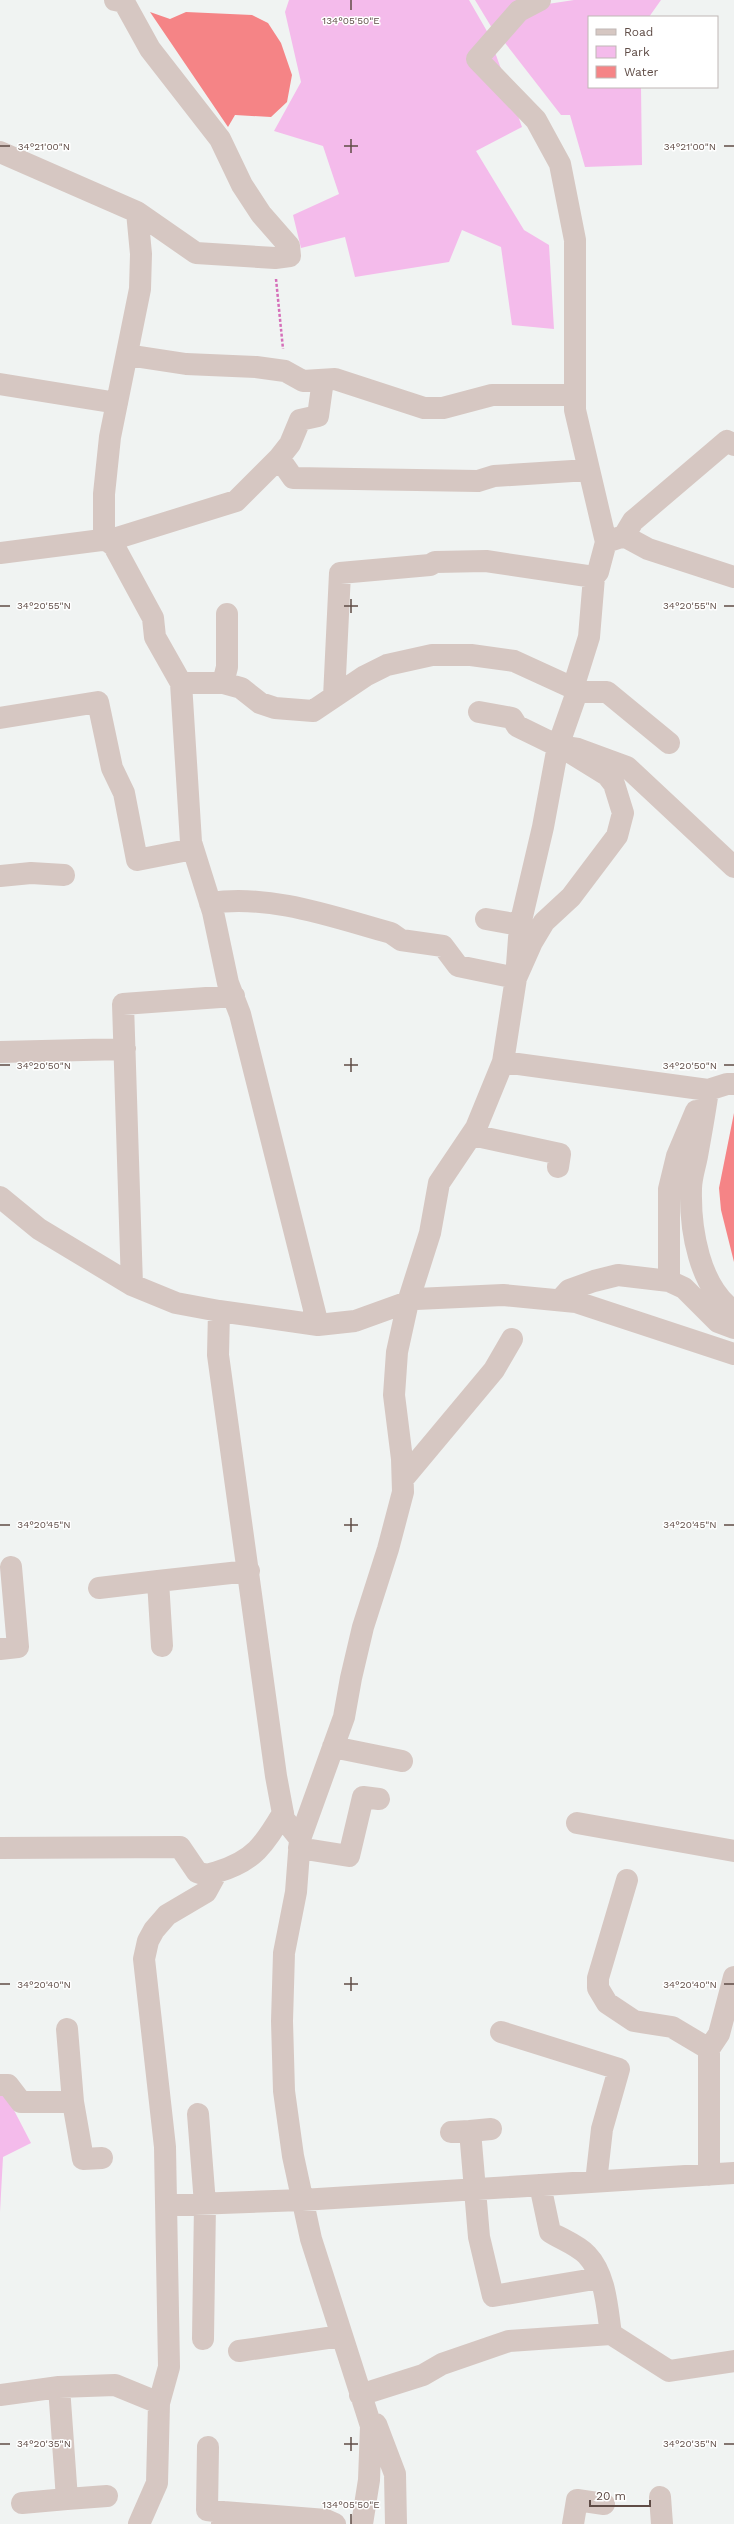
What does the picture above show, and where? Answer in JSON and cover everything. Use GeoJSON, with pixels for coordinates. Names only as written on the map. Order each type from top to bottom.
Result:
{"type":"FeatureCollection","features":[{"type":"Feature","properties":{"kind":"street"},"geometry":{"type":"LineString","coordinates":[[0,152],[137,212],[196,253],[275,258],[290,256],[289,246],[261,214],[242,185],[220,139],[150,49],[124,2],[115,0]]}},
{"type":"Feature","properties":{"kind":"street"},"geometry":{"type":"LineString","coordinates":[[540,0],[519,11],[477,60],[536,120],[560,164],[575,240],[575,410],[588,470],[615,539]]}},
{"type":"Feature","properties":{"kind":"street"},"geometry":{"type":"LineString","coordinates":[[104,538],[104,494],[110,437],[140,289],[141,254],[137,212]]}},
{"type":"Feature","properties":{"kind":"street"},"geometry":{"type":"LineString","coordinates":[[127,355],[186,364],[256,367],[285,371],[303,381],[335,379],[424,408],[443,408],[492,395],[574,395]]}},
{"type":"Feature","properties":{"kind":"street"},"geometry":{"type":"LineString","coordinates":[[0,553],[104,538],[117,538],[236,501],[279,458],[290,444],[300,420],[318,416],[323,380]]}},
{"type":"Feature","properties":{"kind":"street"},"geometry":{"type":"LineString","coordinates":[[0,384],[117,402]]}},
{"type":"Feature","properties":{"kind":"street"},"geometry":{"type":"LineString","coordinates":[[362,2524],[369,2480],[371,2426],[311,2239],[293,2156],[284,2091],[282,2021],[284,1953],[296,1892],[299,1844],[344,1717],[351,1678],[363,1627],[388,1550],[403,1492],[402,1459],[394,1395],[397,1352],[408,1302],[430,1233],[439,1183],[472,1135],[503,1062],[516,978],[520,925],[561,747],[589,637],[594,577],[615,539],[633,521],[732,440]]}},
{"type":"Feature","properties":{"kind":"street"},"geometry":{"type":"LineString","coordinates":[[279,458],[293,478],[478,481],[494,476],[588,470]]}},
{"type":"Feature","properties":{"kind":"street"},"geometry":{"type":"LineString","coordinates":[[104,538],[114,546],[153,618],[155,637],[182,683],[185,769],[190,842],[210,903],[228,983],[242,1020],[318,1325]]}},
{"type":"Feature","properties":{"kind":"street"},"geometry":{"type":"LineString","coordinates":[[615,539],[734,577]]}},
{"type":"Feature","properties":{"kind":"street"},"geometry":{"type":"LineString","coordinates":[[334,697],[340,573],[430,565],[435,562],[486,561],[594,577]]}},
{"type":"Feature","properties":{"kind":"street"},"geometry":{"type":"LineString","coordinates":[[224,683],[227,667],[227,614]]}},
{"type":"Feature","properties":{"kind":"street"},"geometry":{"type":"LineString","coordinates":[[182,683],[224,683],[241,688],[260,703],[275,708],[313,711],[365,676],[387,665],[432,655],[471,655],[514,661],[575,690],[607,692],[668,743]]}},
{"type":"Feature","properties":{"kind":"street"},"geometry":{"type":"LineString","coordinates":[[0,718],[98,702],[112,768],[124,793],[137,860],[193,849]]}},
{"type":"Feature","properties":{"kind":"street"},"geometry":{"type":"LineString","coordinates":[[479,712],[512,718],[517,726],[561,747],[607,775],[614,784],[623,813],[617,836],[575,892],[544,922],[532,942],[516,978]]}},
{"type":"Feature","properties":{"kind":"street"},"geometry":{"type":"LineString","coordinates":[[561,747],[578,749],[626,767],[734,867]]}},
{"type":"Feature","properties":{"kind":"street"},"geometry":{"type":"LineString","coordinates":[[0,876],[31,873],[64,875]]}},
{"type":"Feature","properties":{"kind":"street"},"geometry":{"type":"LineString","coordinates":[[210,903],[232,900],[309,908],[391,933],[401,940],[443,946],[458,966],[516,978]]}},
{"type":"Feature","properties":{"kind":"street"},"geometry":{"type":"LineString","coordinates":[[486,919],[520,925]]}},
{"type":"Feature","properties":{"kind":"street"},"geometry":{"type":"LineString","coordinates":[[132,1285],[123,1004],[234,996]]}},
{"type":"Feature","properties":{"kind":"street"},"geometry":{"type":"LineString","coordinates":[[0,1052],[125,1049]]}},
{"type":"Feature","properties":{"kind":"street"},"geometry":{"type":"LineString","coordinates":[[503,1062],[708,1090],[727,1084],[734,1084]]}},
{"type":"Feature","properties":{"kind":"street"},"geometry":{"type":"LineString","coordinates":[[669,1280],[669,1189],[677,1156],[700,1102],[708,1090]]}},
{"type":"Feature","properties":{"kind":"street"},"geometry":{"type":"LineString","coordinates":[[708,1090],[690,1188],[692,1217],[700,1256],[709,1284],[724,1304],[734,1311]]}},
{"type":"Feature","properties":{"kind":"street"},"geometry":{"type":"LineString","coordinates":[[472,1135],[560,1154],[558,1167]]}},
{"type":"Feature","properties":{"kind":"street"},"geometry":{"type":"LineString","coordinates":[[0,1197],[39,1229],[132,1285],[176,1303],[218,1311],[318,1325],[355,1321],[416,1299],[503,1295],[560,1300],[576,1302],[734,1354]]}},
{"type":"Feature","properties":{"kind":"street"},"geometry":{"type":"LineString","coordinates":[[560,1300],[569,1290],[594,1280],[618,1275],[669,1280],[684,1288],[718,1322],[734,1328]]}},
{"type":"Feature","properties":{"kind":"street"},"geometry":{"type":"LineString","coordinates":[[218,1311],[218,1355],[284,1819],[299,1844],[349,1856],[363,1797],[379,1799]]}},
{"type":"Feature","properties":{"kind":"street"},"geometry":{"type":"LineString","coordinates":[[403,1479],[494,1370],[512,1339]]}},
{"type":"Feature","properties":{"kind":"street"},"geometry":{"type":"LineString","coordinates":[[0,1649],[18,1647],[11,1567]]}},
{"type":"Feature","properties":{"kind":"street"},"geometry":{"type":"LineString","coordinates":[[99,1588],[249,1571]]}},
{"type":"Feature","properties":{"kind":"street"},"geometry":{"type":"LineString","coordinates":[[158,1581],[162,1646]]}},
{"type":"Feature","properties":{"kind":"street"},"geometry":{"type":"LineString","coordinates":[[333,1747],[402,1761]]}},
{"type":"Feature","properties":{"kind":"street"},"geometry":{"type":"LineString","coordinates":[[0,1848],[180,1847],[197,1872],[206,1875],[235,1866],[253,1855],[264,1844],[283,1813]]}},
{"type":"Feature","properties":{"kind":"street"},"geometry":{"type":"LineString","coordinates":[[577,1823],[734,1851]]}},
{"type":"Feature","properties":{"kind":"street"},"geometry":{"type":"LineString","coordinates":[[139,2524],[156,2483],[159,2403],[169,2367],[165,2147],[144,1959],[148,1941],[154,1930],[167,1915],[206,1892],[217,1872]]}},
{"type":"Feature","properties":{"kind":"street"},"geometry":{"type":"LineString","coordinates":[[627,1880],[598,1978],[598,1988],[607,2003],[634,2021],[672,2027],[709,2049]]}},
{"type":"Feature","properties":{"kind":"street"},"geometry":{"type":"LineString","coordinates":[[709,2175],[709,2049],[719,2034],[734,1977]]}},
{"type":"Feature","properties":{"kind":"street"},"geometry":{"type":"LineString","coordinates":[[66,2029],[73,2102],[83,2159],[102,2158]]}},
{"type":"Feature","properties":{"kind":"street"},"geometry":{"type":"LineString","coordinates":[[501,2032],[619,2069],[602,2129],[596,2182]]}},
{"type":"Feature","properties":{"kind":"street"},"geometry":{"type":"LineString","coordinates":[[0,2085],[8,2085],[21,2102],[73,2102]]}},
{"type":"Feature","properties":{"kind":"street"},"geometry":{"type":"LineString","coordinates":[[198,2114],[205,2204],[203,2339]]}},
{"type":"Feature","properties":{"kind":"street"},"geometry":{"type":"LineString","coordinates":[[471,2131],[474,2189],[479,2237],[493,2296],[600,2278]]}},
{"type":"Feature","properties":{"kind":"street"},"geometry":{"type":"LineString","coordinates":[[167,2205],[302,2200],[734,2173]]}},
{"type":"Feature","properties":{"kind":"street"},"geometry":{"type":"LineString","coordinates":[[540,2185],[550,2232],[586,2254],[600,2278],[612,2334]]}},
{"type":"Feature","properties":{"kind":"street"},"geometry":{"type":"LineString","coordinates":[[360,2395],[423,2375],[442,2364],[509,2342],[612,2334],[669,2371],[734,2361]]}},
{"type":"Feature","properties":{"kind":"street"},"geometry":{"type":"LineString","coordinates":[[238,2351],[341,2336]]}},
{"type":"Feature","properties":{"kind":"street"},"geometry":{"type":"LineString","coordinates":[[0,2395],[58,2387],[114,2386],[159,2403]]}},
{"type":"Feature","properties":{"kind":"street"},"geometry":{"type":"LineString","coordinates":[[58,2387],[67,2499]]}},
{"type":"Feature","properties":{"kind":"street"},"geometry":{"type":"LineString","coordinates":[[371,2426],[377,2424],[395,2474],[396,2524]]}},
{"type":"Feature","properties":{"kind":"street"},"geometry":{"type":"LineString","coordinates":[[208,2447],[207,2510],[222,2518],[326,2520],[335,2524]]}},
{"type":"Feature","properties":{"kind":"street"},"geometry":{"type":"LineString","coordinates":[[22,2503],[107,2496]]}},
{"type":"Feature","properties":{"kind":"street"},"geometry":{"type":"LineString","coordinates":[[660,2497],[662,2524]]}},
{"type":"Feature","properties":{"kind":"street"},"geometry":{"type":"LineString","coordinates":[[573,2524],[577,2500],[604,2504]]}},
{"type":"Feature","properties":{"kind":"path"},"geometry":{"type":"LineString","coordinates":[[275,258],[285,371]]}},
{"type":"Feature","properties":{"kind":"green space"},"geometry":{"type":"Polygon","coordinates":[[[289,0],[469,0],[488,33],[522,127],[476,151],[524,230],[549,245],[554,329],[512,325],[501,247],[462,230],[449,262],[355,277],[345,237],[301,248],[293,215],[339,194],[323,146],[274,131],[301,82],[285,12],[289,0]]]}},
{"type":"Feature","properties":{"kind":"green space"},"geometry":{"type":"Polygon","coordinates":[[[475,0],[529,0],[495,33],[475,0]]]}},
{"type":"Feature","properties":{"kind":"green space"},"geometry":{"type":"Polygon","coordinates":[[[574,0],[661,0],[650,16],[588,16],[588,88],[641,88],[642,165],[585,167],[570,115],[561,115],[502,39],[541,5],[574,0]]]}},
{"type":"Feature","properties":{"kind":"green space"},"geometry":{"type":"Polygon","coordinates":[[[0,2091],[4,2091],[31,2143],[3,2157],[0,2212],[0,2091]]]}},
{"type":"Feature","properties":{"kind":"water"},"geometry":{"type":"Polygon","coordinates":[[[150,12],[170,19],[186,12],[252,15],[268,23],[281,43],[292,75],[287,102],[271,117],[235,115],[228,127],[150,12]]]}},
{"type":"Feature","properties":{"kind":"water"},"geometry":{"type":"Polygon","coordinates":[[[734,1113],[734,1262],[721,1210],[719,1188],[734,1113]]]}}]}
